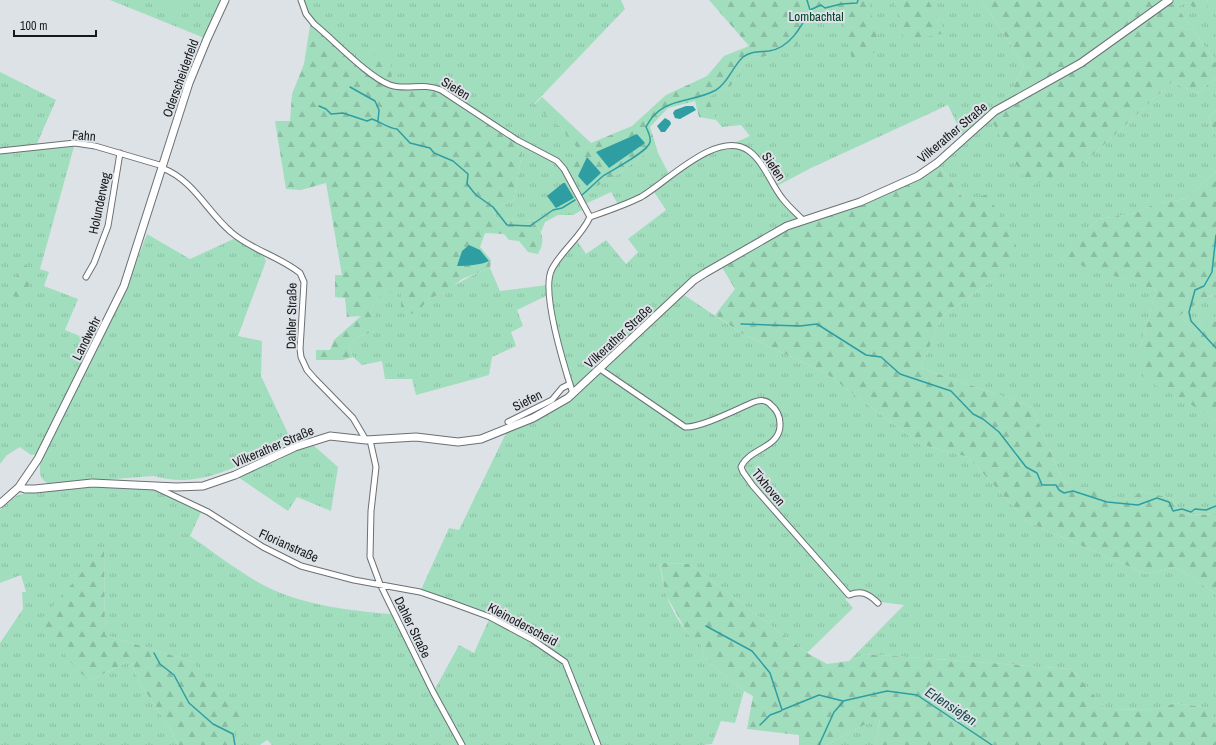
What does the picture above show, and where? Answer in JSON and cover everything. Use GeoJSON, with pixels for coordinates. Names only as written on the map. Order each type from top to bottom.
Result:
{"type":"FeatureCollection","features":[{"type":"Feature","properties":{"kind":"street","name":"Oderscheiderfeld"},"geometry":{"type":"LineString","coordinates":[[163,167],[197,61],[225,0]]}},
{"type":"Feature","properties":{"kind":"street","name":"Siefen"},"geometry":{"type":"LineString","coordinates":[[301,0],[306,14],[314,24],[377,78],[392,85],[427,85],[441,90],[511,136],[557,161],[564,169],[590,217],[642,196],[675,171],[718,147],[730,145],[743,147],[754,155],[782,198],[802,220]]}},
{"type":"Feature","properties":{"kind":"street","name":"Vilkerather Straße"},"geometry":{"type":"LineString","coordinates":[[19,487],[30,490],[81,484],[176,487],[203,486],[235,475],[295,447],[330,436],[368,440],[416,437],[458,442],[481,439],[551,409],[573,394],[694,280],[776,231],[802,220],[860,202],[918,176],[937,163],[995,111],[1081,63],[1169,0]]}},
{"type":"Feature","properties":{"kind":"street","name":"Fahn"},"geometry":{"type":"LineString","coordinates":[[0,151],[75,143],[96,146],[163,167]]}},
{"type":"Feature","properties":{"kind":"street","name":"Holunderweg"},"geometry":{"type":"LineString","coordinates":[[86,277],[94,263],[108,226],[120,153]]}},
{"type":"Feature","properties":{"kind":"street","name":"Dahler Straße"},"geometry":{"type":"LineString","coordinates":[[163,167],[190,185],[231,233],[300,273],[304,282],[300,349],[301,357],[306,370],[353,418],[368,440],[376,467],[369,542],[370,557],[380,584],[433,692],[462,745]]}},
{"type":"Feature","properties":{"kind":"street","name":"Landwehr"},"geometry":{"type":"LineString","coordinates":[[0,504],[19,487],[31,470],[50,436],[124,286],[163,167]]}},
{"type":"Feature","properties":{"kind":"street"},"geometry":{"type":"LineString","coordinates":[[573,394],[550,304],[548,285],[551,270],[584,229],[590,217]]}},
{"type":"Feature","properties":{"kind":"street","name":"Tixhoven"},"geometry":{"type":"LineString","coordinates":[[600,369],[685,427],[700,424],[754,402],[762,400],[772,405],[780,417],[780,428],[778,433],[768,446],[750,456],[743,463],[743,472],[753,486],[849,595],[858,592],[868,594],[878,603]]}},
{"type":"Feature","properties":{"kind":"street","name":"Siefen"},"geometry":{"type":"LineString","coordinates":[[509,419],[552,400],[562,388],[570,384]]}},
{"type":"Feature","properties":{"kind":"street","name":"Florianstraße"},"geometry":{"type":"LineString","coordinates":[[150,485],[208,512],[263,547],[301,566],[354,580],[420,592],[452,603]]}},
{"type":"Feature","properties":{"kind":"street","name":"Kleinoderscheid"},"geometry":{"type":"LineString","coordinates":[[452,603],[490,617],[560,657],[569,670],[598,745]]}},
{"type":"Feature","properties":{"kind":"green space"},"geometry":{"type":"Polygon","coordinates":[[[110,0],[225,0],[207,39],[110,0]]]}},
{"type":"Feature","properties":{"kind":"green space"},"geometry":{"type":"Polygon","coordinates":[[[171,0],[189,0],[180,18],[166,11],[171,0]]]}},
{"type":"Feature","properties":{"kind":"green space","name":"Lombachtal"},"geometry":{"type":"Polygon","coordinates":[[[303,0],[621,0],[625,9],[534,104],[560,126],[579,149],[569,171],[584,192],[612,178],[656,146],[669,174],[693,161],[750,136],[741,125],[722,127],[716,120],[707,97],[731,86],[744,61],[764,56],[792,0],[982,0],[1024,66],[1010,93],[1085,162],[1172,82],[1198,93],[1216,77],[1216,110],[1208,117],[1216,137],[1216,171],[1186,199],[1155,204],[1132,214],[1098,219],[1061,258],[1156,290],[1141,346],[1216,422],[1216,515],[1182,514],[1171,498],[1141,491],[1128,502],[1063,481],[1031,406],[921,368],[942,316],[999,276],[965,201],[937,163],[964,139],[948,105],[811,168],[775,187],[803,220],[731,257],[681,293],[741,333],[827,374],[920,444],[968,457],[1028,522],[1146,574],[1176,567],[1216,594],[1216,726],[1208,708],[1175,703],[1155,710],[1105,709],[1072,669],[865,654],[849,661],[904,605],[881,602],[858,589],[845,599],[853,608],[807,653],[690,564],[660,563],[661,574],[667,597],[678,619],[692,637],[701,644],[704,658],[744,691],[735,723],[721,721],[712,744],[702,745],[462,745],[435,689],[459,645],[474,653],[490,617],[420,592],[449,528],[459,530],[508,429],[573,394],[548,295],[517,310],[523,326],[511,332],[516,346],[492,357],[489,375],[416,395],[412,379],[385,379],[382,361],[362,365],[353,357],[349,347],[357,337],[375,331],[369,313],[382,291],[402,292],[427,300],[490,268],[500,291],[548,285],[551,270],[576,239],[586,254],[606,240],[626,264],[638,252],[628,239],[666,210],[652,189],[619,206],[611,192],[583,205],[578,196],[575,198],[582,210],[573,215],[558,215],[545,222],[541,232],[535,221],[508,219],[499,223],[492,209],[514,200],[523,147],[517,140],[392,85],[365,62],[353,57],[321,30],[309,14],[303,0]]]}},
{"type":"Feature","properties":{"kind":"green space"},"geometry":{"type":"Polygon","coordinates":[[[709,0],[881,0],[869,3],[880,51],[852,59],[839,7],[816,11],[794,49],[744,61],[731,86],[708,97],[716,120],[699,117],[695,101],[668,108],[650,127],[656,146],[612,178],[584,193],[569,171],[578,149],[560,126],[534,105],[542,97],[591,143],[632,126],[666,95],[707,76],[724,56],[749,46],[709,0]],[[587,157],[586,186],[596,177],[587,157]]]}},
{"type":"Feature","properties":{"kind":"green space"},"geometry":{"type":"Polygon","coordinates":[[[894,0],[928,0],[946,33],[904,41],[894,0]]]}},
{"type":"Feature","properties":{"kind":"green space"},"geometry":{"type":"Polygon","coordinates":[[[982,0],[1207,0],[1209,5],[1197,12],[1188,2],[1177,7],[1216,63],[1216,77],[1198,93],[1172,82],[1085,162],[1029,187],[990,118],[1010,106],[1010,93],[1024,66],[982,0]]]}},
{"type":"Feature","properties":{"kind":"green space"},"geometry":{"type":"Polygon","coordinates":[[[1207,0],[1216,0],[1216,63],[1177,7],[1188,2],[1209,5],[1207,0]]]}},
{"type":"Feature","properties":{"kind":"green space"},"geometry":{"type":"Polygon","coordinates":[[[314,24],[353,57],[365,62],[378,52],[391,60],[392,85],[432,86],[517,140],[523,147],[514,200],[492,209],[499,223],[508,219],[535,221],[540,229],[542,237],[542,245],[538,254],[528,252],[519,241],[509,240],[504,234],[485,233],[480,247],[491,260],[490,268],[462,279],[450,289],[427,300],[417,314],[401,312],[401,292],[382,292],[369,313],[375,314],[375,331],[357,337],[349,347],[353,357],[343,360],[316,360],[316,350],[330,350],[334,340],[361,316],[347,317],[345,298],[335,297],[335,275],[342,275],[326,183],[301,190],[286,189],[275,121],[290,121],[292,94],[304,64],[310,26],[314,24]]]}},
{"type":"Feature","properties":{"kind":"green space"},"geometry":{"type":"Polygon","coordinates":[[[0,72],[56,100],[36,146],[75,143],[40,269],[49,272],[44,286],[78,299],[65,330],[92,341],[92,347],[37,454],[31,455],[20,447],[7,455],[0,464],[0,72]]]}},
{"type":"Feature","properties":{"kind":"green space"},"geometry":{"type":"Polygon","coordinates":[[[1216,110],[1216,137],[1208,117],[1216,110]]]}},
{"type":"Feature","properties":{"kind":"green space"},"geometry":{"type":"Polygon","coordinates":[[[937,163],[965,201],[988,194],[1017,250],[999,276],[942,316],[921,368],[1031,406],[1063,481],[1128,501],[1141,491],[1171,498],[1182,514],[1216,515],[1216,594],[1176,567],[1146,574],[1028,522],[968,457],[920,444],[827,374],[741,333],[715,315],[735,289],[720,264],[776,231],[860,202],[937,163]]]}},
{"type":"Feature","properties":{"kind":"green space"},"geometry":{"type":"Polygon","coordinates":[[[1216,171],[1216,294],[1204,299],[1179,316],[1195,331],[1204,318],[1216,318],[1216,422],[1208,414],[1144,379],[1141,346],[1156,290],[1060,258],[1098,219],[1132,214],[1155,204],[1186,199],[1216,171]]]}},
{"type":"Feature","properties":{"kind":"green space"},"geometry":{"type":"Polygon","coordinates":[[[147,234],[190,259],[238,237],[261,250],[266,261],[238,336],[262,341],[261,376],[292,442],[225,471],[191,479],[173,480],[154,476],[49,484],[43,480],[41,476],[40,464],[128,284],[147,234]]]}},
{"type":"Feature","properties":{"kind":"green space"},"geometry":{"type":"Polygon","coordinates":[[[20,263],[33,270],[25,298],[13,296],[20,263]]]}},
{"type":"Feature","properties":{"kind":"green space"},"geometry":{"type":"Polygon","coordinates":[[[1216,294],[1216,318],[1204,318],[1195,331],[1179,316],[1204,299],[1216,294]]]}},
{"type":"Feature","properties":{"kind":"green space"},"geometry":{"type":"Polygon","coordinates":[[[313,445],[338,467],[331,511],[297,497],[288,511],[238,477],[266,463],[279,460],[297,449],[313,445]]]}},
{"type":"Feature","properties":{"kind":"green space"},"geometry":{"type":"Polygon","coordinates":[[[150,485],[202,510],[190,536],[237,569],[267,587],[312,603],[344,609],[391,614],[461,745],[272,745],[267,740],[260,745],[237,745],[191,661],[105,635],[104,548],[40,622],[91,680],[125,663],[131,663],[141,685],[170,728],[178,745],[0,745],[0,643],[23,609],[22,592],[26,592],[21,575],[0,583],[0,510],[16,496],[22,494],[80,486],[150,485]]]}},
{"type":"Feature","properties":{"kind":"green space"},"geometry":{"type":"Polygon","coordinates":[[[104,547],[105,635],[191,661],[248,719],[232,737],[237,745],[178,745],[170,728],[141,685],[131,663],[125,663],[91,680],[79,672],[39,622],[104,547]]]}},
{"type":"Feature","properties":{"kind":"green space"},"geometry":{"type":"Polygon","coordinates":[[[660,563],[690,564],[807,653],[827,664],[849,661],[865,654],[1072,669],[1105,709],[1155,710],[1175,703],[1209,708],[1216,726],[1216,745],[875,745],[880,720],[864,725],[826,745],[799,745],[799,735],[747,729],[753,696],[744,691],[704,658],[701,644],[689,636],[665,593],[660,563]]]}},
{"type":"Feature","properties":{"kind":"green space"},"geometry":{"type":"Polygon","coordinates":[[[880,719],[875,745],[826,745],[864,725],[880,719]]]}},
{"type":"Feature","properties":{"kind":"water"},"geometry":{"type":"Polygon","coordinates":[[[686,106],[693,106],[696,110],[680,119],[675,118],[673,113],[675,110],[686,106]]]}},
{"type":"Feature","properties":{"kind":"water"},"geometry":{"type":"Polygon","coordinates":[[[665,118],[670,121],[671,124],[665,132],[661,132],[657,126],[665,118]]]}},
{"type":"Feature","properties":{"kind":"water"},"geometry":{"type":"Polygon","coordinates":[[[637,134],[645,143],[609,168],[596,152],[637,134]]]}},
{"type":"Feature","properties":{"kind":"water"},"geometry":{"type":"Polygon","coordinates":[[[587,157],[601,173],[587,186],[578,176],[587,157]]]}},
{"type":"Feature","properties":{"kind":"water"},"geometry":{"type":"Polygon","coordinates":[[[565,183],[574,198],[556,208],[547,196],[565,183]]]}},
{"type":"Feature","properties":{"kind":"water"},"geometry":{"type":"Polygon","coordinates":[[[469,245],[480,250],[489,261],[478,264],[457,266],[462,251],[469,245]]]}},
{"type":"Feature","properties":{"kind":"waterway"},"geometry":{"type":"LineString","coordinates":[[807,0],[810,10],[821,5],[825,8],[841,4],[857,3],[858,0]]}},
{"type":"Feature","properties":{"kind":"waterway"},"geometry":{"type":"LineString","coordinates":[[582,195],[603,176],[637,156],[648,146],[650,138],[646,127],[652,117],[660,110],[668,105],[716,90],[724,83],[739,61],[746,55],[755,52],[769,51],[783,46],[799,30],[810,10]]}},
{"type":"Feature","properties":{"kind":"waterway"},"geometry":{"type":"LineString","coordinates":[[350,87],[375,101],[379,110],[378,121]]}},
{"type":"Feature","properties":{"kind":"waterway"},"geometry":{"type":"LineString","coordinates":[[319,106],[326,109],[331,114],[343,113],[367,121],[372,119],[388,127],[397,129],[410,143],[430,148],[434,153],[453,161],[468,174],[467,184],[476,195],[493,207],[507,225],[530,226],[553,210],[562,208],[575,200]]}},
{"type":"Feature","properties":{"kind":"waterway"},"geometry":{"type":"LineString","coordinates":[[1216,235],[1212,272],[1204,286],[1195,290],[1189,312],[1191,321],[1216,348]]}},
{"type":"Feature","properties":{"kind":"waterway"},"geometry":{"type":"LineString","coordinates":[[741,324],[800,326],[817,324],[866,355],[881,357],[900,374],[951,391],[973,414],[983,419],[999,432],[1026,467],[1037,473],[1042,485],[1056,485],[1059,490],[1064,493],[1073,491],[1107,502],[1138,505],[1157,498],[1169,502],[1173,511],[1182,509],[1191,512],[1195,509],[1206,510],[1216,506]]}},
{"type":"Feature","properties":{"kind":"waterway","name":"Erlensiefen"},"geometry":{"type":"LineString","coordinates":[[706,626],[752,651],[770,673],[782,710],[819,695],[843,701],[887,691],[917,695],[992,745]]}},
{"type":"Feature","properties":{"kind":"waterway"},"geometry":{"type":"LineString","coordinates":[[154,653],[160,664],[174,675],[189,703],[213,724],[233,734],[235,745]]}},
{"type":"Feature","properties":{"kind":"waterway"},"geometry":{"type":"LineString","coordinates":[[819,745],[834,712],[843,702]]}},
{"type":"Feature","properties":{"kind":"waterway"},"geometry":{"type":"LineString","coordinates":[[760,725],[770,715],[781,711]]}}]}
